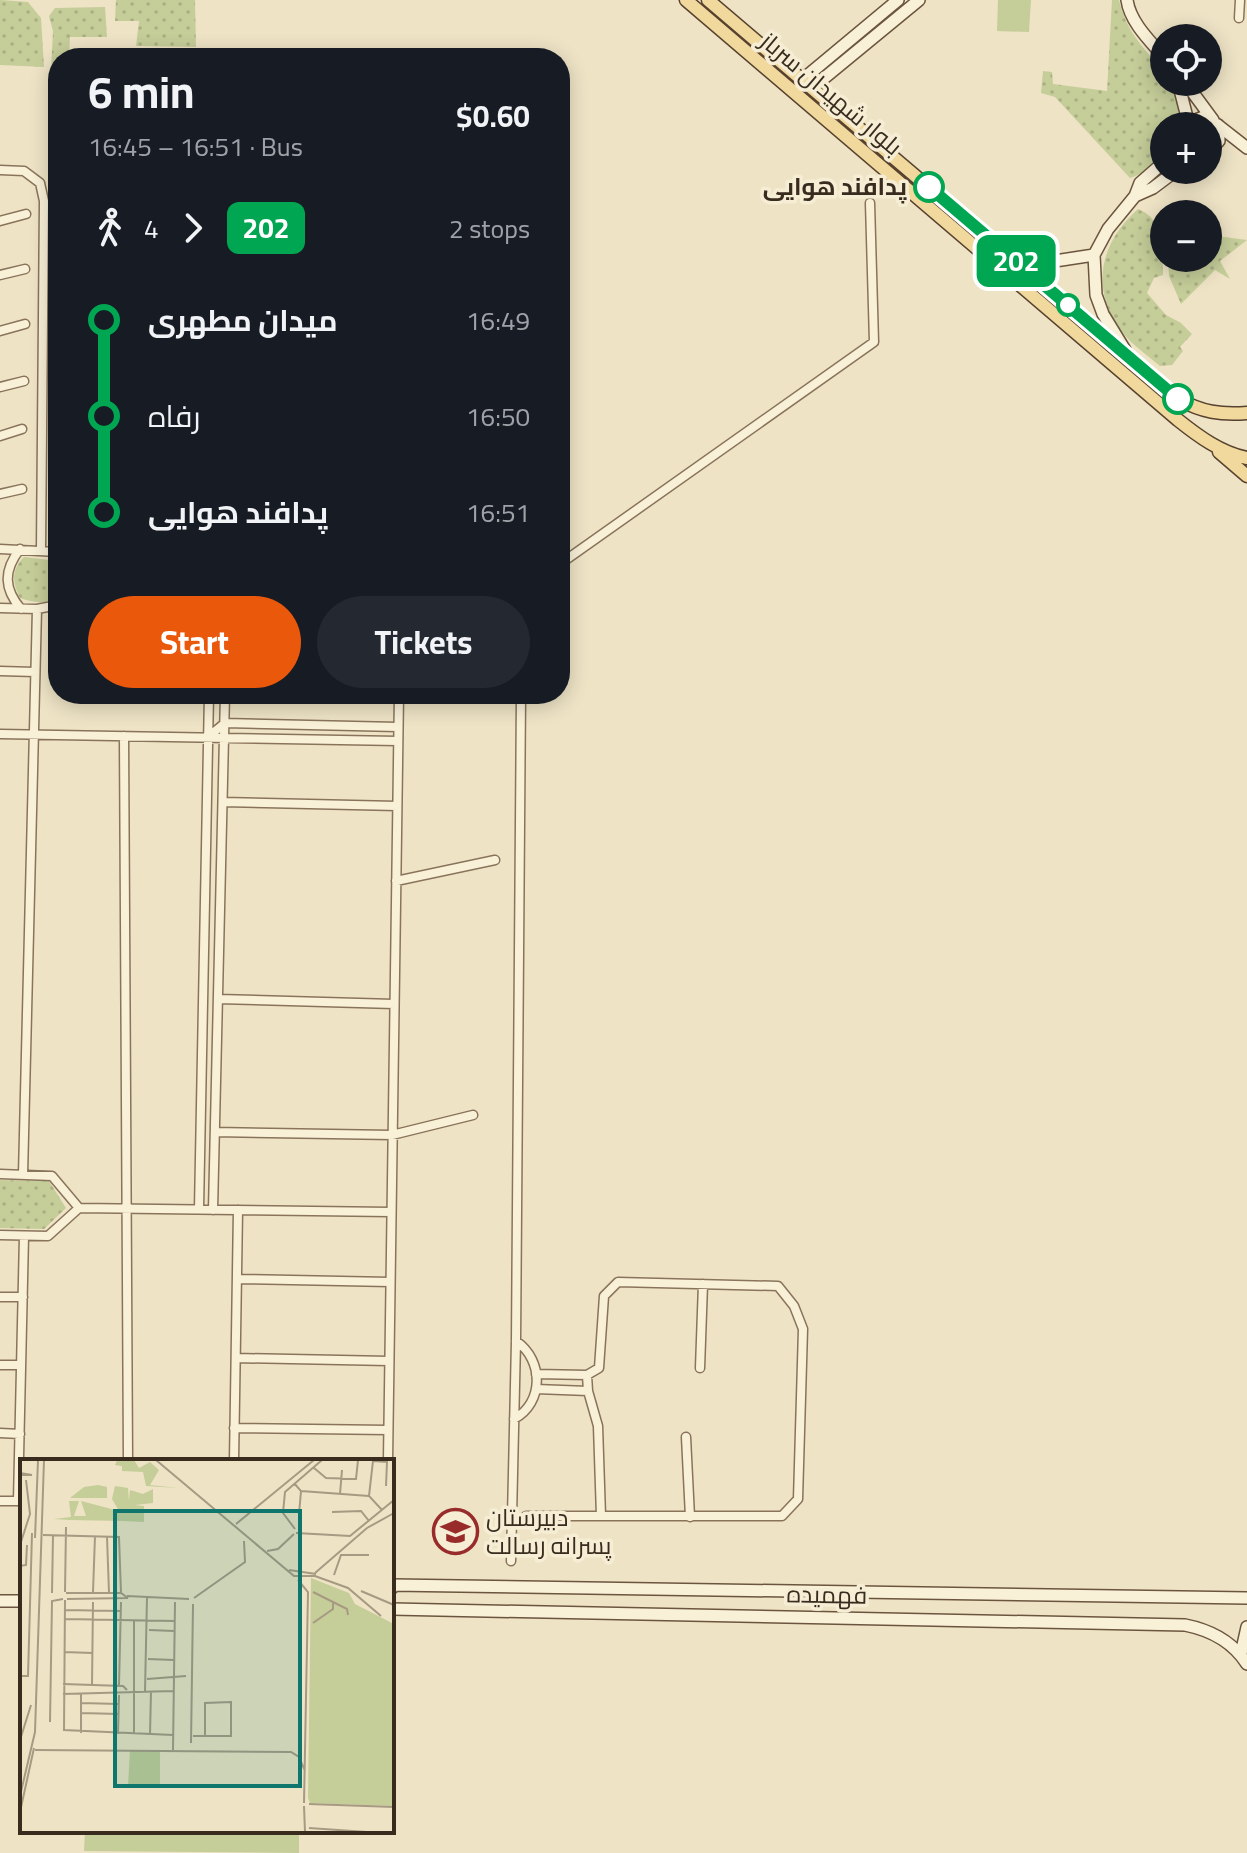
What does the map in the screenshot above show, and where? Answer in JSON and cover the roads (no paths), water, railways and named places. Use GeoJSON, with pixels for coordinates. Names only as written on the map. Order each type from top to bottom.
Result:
{"type":"FeatureCollection","features":[{"type":"Feature","properties":{"kind":"main road","name":"بلوار شهیدان سرباز"},"geometry":{"type":"LineString","coordinates":[[686,0],[1138,387],[1201,438],[1247,458]]}},
{"type":"Feature","properties":{"kind":"main road","name":"بلوار شهیدان سرباز"},"geometry":{"type":"LineString","coordinates":[[708,0],[1178,399],[1198,410],[1224,415],[1247,413]]}},
{"type":"Feature","properties":{"kind":"main road"},"geometry":{"type":"LineString","coordinates":[[807,84],[898,0]]}},
{"type":"Feature","properties":{"kind":"main road"},"geometry":{"type":"LineString","coordinates":[[807,84],[919,0]]}},
{"type":"Feature","properties":{"kind":"main road"},"geometry":{"type":"LineString","coordinates":[[1127,0],[1128,9],[1150,40]]}},
{"type":"Feature","properties":{"kind":"main road"},"geometry":{"type":"LineString","coordinates":[[1196,96],[1208,112]]}},
{"type":"Feature","properties":{"kind":"main road"},"geometry":{"type":"LineString","coordinates":[[1222,128],[1247,148]]}},
{"type":"Feature","properties":{"kind":"main road"},"geometry":{"type":"LineString","coordinates":[[1222,148],[1247,148]]}},
{"type":"Feature","properties":{"kind":"main road"},"geometry":{"type":"LineString","coordinates":[[1130,357],[1103,314],[1096,295],[1094,255],[1108,229],[1135,196],[1140,183],[1150,174]]}},
{"type":"Feature","properties":{"kind":"main road"},"geometry":{"type":"LineString","coordinates":[[1135,196],[1158,184]]}},
{"type":"Feature","properties":{"kind":"main road"},"geometry":{"type":"LineString","coordinates":[[1022,266],[1094,255]]}},
{"type":"Feature","properties":{"kind":"main road"},"geometry":{"type":"LineString","coordinates":[[1201,438],[1247,476]]}},
{"type":"Feature","properties":{"kind":"main road","name":"فهمیده"},"geometry":{"type":"LineString","coordinates":[[394,1585],[1247,1598]]}},
{"type":"Feature","properties":{"kind":"main road","name":"فهمیده"},"geometry":{"type":"LineString","coordinates":[[394,1609],[1185,1625],[1218,1636],[1244,1659]]}},
{"type":"Feature","properties":{"kind":"main road"},"geometry":{"type":"LineString","coordinates":[[1244,1659],[1247,1627]]}},
{"type":"Feature","properties":{"kind":"street"},"geometry":{"type":"LineString","coordinates":[[1239,18],[1240,0]]}},
{"type":"Feature","properties":{"kind":"street"},"geometry":{"type":"LineString","coordinates":[[0,170],[24,171],[40,183],[44,201],[41,550]]}},
{"type":"Feature","properties":{"kind":"street"},"geometry":{"type":"LineString","coordinates":[[570,557],[874,342],[870,203]]}},
{"type":"Feature","properties":{"kind":"street"},"geometry":{"type":"LineString","coordinates":[[0,221],[26,214]]}},
{"type":"Feature","properties":{"kind":"street"},"geometry":{"type":"LineString","coordinates":[[0,275],[25,269]]}},
{"type":"Feature","properties":{"kind":"street"},"geometry":{"type":"LineString","coordinates":[[0,331],[25,324]]}},
{"type":"Feature","properties":{"kind":"street"},"geometry":{"type":"LineString","coordinates":[[0,387],[24,381]]}},
{"type":"Feature","properties":{"kind":"street"},"geometry":{"type":"LineString","coordinates":[[0,436],[22,429]]}},
{"type":"Feature","properties":{"kind":"street"},"geometry":{"type":"LineString","coordinates":[[0,494],[22,489]]}},
{"type":"Feature","properties":{"kind":"street"},"geometry":{"type":"LineString","coordinates":[[0,549],[48,551]]}},
{"type":"Feature","properties":{"kind":"street"},"geometry":{"type":"LineString","coordinates":[[20,549],[8,568],[7,576],[11,597],[21,609]]}},
{"type":"Feature","properties":{"kind":"street"},"geometry":{"type":"LineString","coordinates":[[0,608],[48,607]]}},
{"type":"Feature","properties":{"kind":"street"},"geometry":{"type":"LineString","coordinates":[[23,1175],[37,609]]}},
{"type":"Feature","properties":{"kind":"street"},"geometry":{"type":"LineString","coordinates":[[0,671],[35,672]]}},
{"type":"Feature","properties":{"kind":"street"},"geometry":{"type":"LineString","coordinates":[[199,1209],[209,704]]}},
{"type":"Feature","properties":{"kind":"street"},"geometry":{"type":"LineString","coordinates":[[213,1210],[225,704]]}},
{"type":"Feature","properties":{"kind":"street"},"geometry":{"type":"LineString","coordinates":[[388,1459],[399,704]]}},
{"type":"Feature","properties":{"kind":"street"},"geometry":{"type":"LineString","coordinates":[[511,1561],[516,1341],[521,704]]}},
{"type":"Feature","properties":{"kind":"street"},"geometry":{"type":"LineString","coordinates":[[208,738],[225,723],[398,727]]}},
{"type":"Feature","properties":{"kind":"street"},"geometry":{"type":"LineString","coordinates":[[0,734],[398,741]]}},
{"type":"Feature","properties":{"kind":"street"},"geometry":{"type":"LineString","coordinates":[[124,736],[128,1459]]}},
{"type":"Feature","properties":{"kind":"street"},"geometry":{"type":"LineString","coordinates":[[223,802],[397,806]]}},
{"type":"Feature","properties":{"kind":"street"},"geometry":{"type":"LineString","coordinates":[[396,881],[495,860]]}},
{"type":"Feature","properties":{"kind":"street"},"geometry":{"type":"LineString","coordinates":[[218,999],[394,1004]]}},
{"type":"Feature","properties":{"kind":"street"},"geometry":{"type":"LineString","coordinates":[[215,1132],[392,1135],[473,1115]]}},
{"type":"Feature","properties":{"kind":"street"},"geometry":{"type":"LineString","coordinates":[[0,1174],[52,1176],[79,1208]]}},
{"type":"Feature","properties":{"kind":"street"},"geometry":{"type":"LineString","coordinates":[[0,1235],[48,1236],[79,1208],[391,1212]]}},
{"type":"Feature","properties":{"kind":"street"},"geometry":{"type":"LineString","coordinates":[[234,1459],[238,1210]]}},
{"type":"Feature","properties":{"kind":"street"},"geometry":{"type":"LineString","coordinates":[[0,1501],[20,1501],[24,1236]]}},
{"type":"Feature","properties":{"kind":"street"},"geometry":{"type":"LineString","coordinates":[[237,1279],[390,1282]]}},
{"type":"Feature","properties":{"kind":"street"},"geometry":{"type":"LineString","coordinates":[[526,1516],[782,1516],[798,1499],[803,1329],[794,1306],[778,1286],[618,1282],[604,1296],[599,1368],[587,1375],[536,1374]]}},
{"type":"Feature","properties":{"kind":"street"},"geometry":{"type":"LineString","coordinates":[[700,1368],[703,1284]]}},
{"type":"Feature","properties":{"kind":"street"},"geometry":{"type":"LineString","coordinates":[[0,1297],[23,1297]]}},
{"type":"Feature","properties":{"kind":"street"},"geometry":{"type":"LineString","coordinates":[[514,1419],[533,1403],[536,1389],[536,1374],[525,1348],[516,1341]]}},
{"type":"Feature","properties":{"kind":"street"},"geometry":{"type":"LineString","coordinates":[[236,1358],[389,1361]]}},
{"type":"Feature","properties":{"kind":"street"},"geometry":{"type":"LineString","coordinates":[[0,1365],[21,1365]]}},
{"type":"Feature","properties":{"kind":"street"},"geometry":{"type":"LineString","coordinates":[[587,1375],[598,1426],[601,1516]]}},
{"type":"Feature","properties":{"kind":"street"},"geometry":{"type":"LineString","coordinates":[[536,1389],[588,1391]]}},
{"type":"Feature","properties":{"kind":"street"},"geometry":{"type":"LineString","coordinates":[[234,1428],[388,1430]]}},
{"type":"Feature","properties":{"kind":"street"},"geometry":{"type":"LineString","coordinates":[[0,1433],[20,1434]]}},
{"type":"Feature","properties":{"kind":"street"},"geometry":{"type":"LineString","coordinates":[[686,1437],[690,1517]]}},
{"type":"Feature","properties":{"kind":"place","name":"پدافند هوایی"},"geometry":{"type":"Point","coordinates":[929,187]}},
{"type":"Feature","properties":{"kind":"place","name":"دبیرستان پسرانه رسالت"},"geometry":{"type":"Point","coordinates":[455,1532]}}]}
